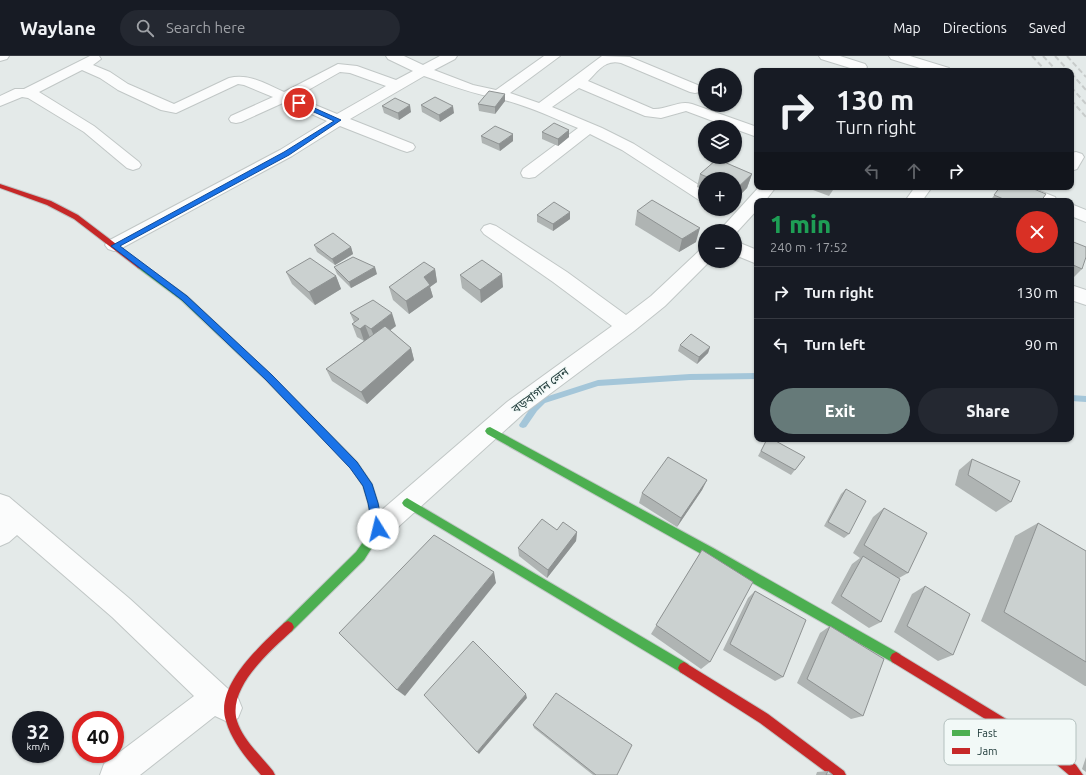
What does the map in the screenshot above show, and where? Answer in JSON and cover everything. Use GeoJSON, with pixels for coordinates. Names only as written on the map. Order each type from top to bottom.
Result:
{"type":"FeatureCollection","features":[{"type":"Feature","properties":{"kind":"street"},"geometry":{"type":"LineString","coordinates":[[27,93],[98,56]]}},
{"type":"Feature","properties":{"kind":"street"},"geometry":{"type":"LineString","coordinates":[[393,56],[424,71],[469,88],[498,94],[541,108],[588,128],[628,147],[698,192]]}},
{"type":"Feature","properties":{"kind":"street"},"geometry":{"type":"LineString","coordinates":[[114,246],[286,153],[366,102],[450,56]]}},
{"type":"Feature","properties":{"kind":"street"},"geometry":{"type":"LineString","coordinates":[[498,94],[553,56]]}},
{"type":"Feature","properties":{"kind":"street"},"geometry":{"type":"LineString","coordinates":[[826,56],[856,68]]}},
{"type":"Feature","properties":{"kind":"street"},"geometry":{"type":"LineString","coordinates":[[859,68],[870,56]]}},
{"type":"Feature","properties":{"kind":"street"},"geometry":{"type":"LineString","coordinates":[[896,56],[934,68]]}},
{"type":"Feature","properties":{"kind":"street"},"geometry":{"type":"LineString","coordinates":[[541,108],[578,82],[607,58],[618,58],[695,89]]}},
{"type":"Feature","properties":{"kind":"street"},"geometry":{"type":"LineString","coordinates":[[81,65],[105,75],[123,87],[172,108],[180,108],[238,80],[247,81],[338,120],[407,147]]}},
{"type":"Feature","properties":{"kind":"street"},"geometry":{"type":"LineString","coordinates":[[236,120],[285,97],[338,68],[352,69],[397,85]]}},
{"type":"Feature","properties":{"kind":"street"},"geometry":{"type":"LineString","coordinates":[[578,82],[655,114],[667,112],[680,107],[686,107],[754,131]]}},
{"type":"Feature","properties":{"kind":"street"},"geometry":{"type":"LineString","coordinates":[[0,102],[16,93],[27,93],[89,129],[133,165]]}},
{"type":"Feature","properties":{"kind":"street"},"geometry":{"type":"LineString","coordinates":[[529,173],[588,128]]}},
{"type":"Feature","properties":{"kind":"street"},"geometry":{"type":"LineString","coordinates":[[0,186],[49,203],[76,217],[184,298],[269,378],[354,465],[367,484],[373,503],[378,529],[360,556],[258,656],[222,702],[115,775]]}},
{"type":"Feature","properties":{"kind":"street"},"geometry":{"type":"LineString","coordinates":[[758,198],[765,190]]}},
{"type":"Feature","properties":{"kind":"street"},"geometry":{"type":"LineString","coordinates":[[915,198],[922,190]]}},
{"type":"Feature","properties":{"kind":"street"},"geometry":{"type":"LineString","coordinates":[[1022,190],[1042,198]]}},
{"type":"Feature","properties":{"kind":"street"},"geometry":{"type":"LineString","coordinates":[[734,224],[754,202]]}},
{"type":"Feature","properties":{"kind":"street"},"geometry":{"type":"LineString","coordinates":[[1074,211],[1086,216]]}},
{"type":"Feature","properties":{"kind":"street"},"geometry":{"type":"LineString","coordinates":[[490,230],[560,277],[627,326]]}},
{"type":"Feature","properties":{"kind":"street"},"geometry":{"type":"LineString","coordinates":[[742,250],[754,256]]}},
{"type":"Feature","properties":{"kind":"street","name":"বড়বাগান লেন"},"geometry":{"type":"LineString","coordinates":[[378,529],[515,408],[627,326],[658,301],[698,262]]}},
{"type":"Feature","properties":{"kind":"street"},"geometry":{"type":"LineString","coordinates":[[1074,293],[1086,298]]}},
{"type":"Feature","properties":{"kind":"street"},"geometry":{"type":"LineString","coordinates":[[490,431],[709,552],[903,662],[996,719]]}},
{"type":"Feature","properties":{"kind":"street"},"geometry":{"type":"LineString","coordinates":[[407,503],[740,701],[801,743],[840,775]]}},
{"type":"Feature","properties":{"kind":"street"},"geometry":{"type":"LineString","coordinates":[[6,519],[121,608],[222,702],[242,742],[269,775]]}},
{"type":"Feature","properties":{"kind":"street"},"geometry":{"type":"LineString","coordinates":[[1067,765],[1076,775]]}},
{"type":"Feature","properties":{"kind":"building"},"geometry":{"type":"Polygon","coordinates":[[[489,91],[505,94],[495,107],[478,104],[489,91]]]}},
{"type":"Feature","properties":{"kind":"building"},"geometry":{"type":"Polygon","coordinates":[[[435,97],[453,106],[439,115],[421,105],[435,97]]]}},
{"type":"Feature","properties":{"kind":"building"},"geometry":{"type":"Polygon","coordinates":[[[395,98],[410,105],[398,113],[382,106],[395,98]]]}},
{"type":"Feature","properties":{"kind":"building"},"geometry":{"type":"Polygon","coordinates":[[[554,123],[569,130],[558,139],[542,132],[554,123]]]}},
{"type":"Feature","properties":{"kind":"building"},"geometry":{"type":"Polygon","coordinates":[[[495,126],[513,134],[499,144],[481,136],[495,126]]]}},
{"type":"Feature","properties":{"kind":"building"},"geometry":{"type":"Polygon","coordinates":[[[711,164],[729,164],[752,174],[742,183],[742,172],[702,172],[711,164]]]}},
{"type":"Feature","properties":{"kind":"building"},"geometry":{"type":"Polygon","coordinates":[[[998,190],[1036,190],[1046,194],[1043,198],[1001,198],[994,195],[998,190]]]}},
{"type":"Feature","properties":{"kind":"building"},"geometry":{"type":"Polygon","coordinates":[[[652,200],[698,227],[698,229],[682,239],[637,211],[652,200]]]}},
{"type":"Feature","properties":{"kind":"building"},"geometry":{"type":"Polygon","coordinates":[[[554,202],[570,212],[553,224],[537,215],[554,202]]]}},
{"type":"Feature","properties":{"kind":"building"},"geometry":{"type":"Polygon","coordinates":[[[333,233],[351,247],[332,259],[314,245],[333,233]]]}},
{"type":"Feature","properties":{"kind":"building"},"geometry":{"type":"Polygon","coordinates":[[[1074,242],[1086,247],[1086,257],[1082,269],[1074,265],[1074,242]]]}},
{"type":"Feature","properties":{"kind":"building"},"geometry":{"type":"Polygon","coordinates":[[[353,257],[375,267],[349,282],[334,267],[353,257]]]}},
{"type":"Feature","properties":{"kind":"building"},"geometry":{"type":"Polygon","coordinates":[[[310,258],[336,276],[309,292],[286,272],[310,258]]]}},
{"type":"Feature","properties":{"kind":"building"},"geometry":{"type":"Polygon","coordinates":[[[482,260],[502,274],[480,290],[460,275],[482,260]]]}},
{"type":"Feature","properties":{"kind":"building"},"geometry":{"type":"Polygon","coordinates":[[[424,262],[435,269],[424,277],[430,285],[406,301],[389,287],[424,262]]]}},
{"type":"Feature","properties":{"kind":"building"},"geometry":{"type":"Polygon","coordinates":[[[373,300],[392,313],[371,329],[365,325],[360,329],[352,324],[359,319],[350,313],[373,300]]]}},
{"type":"Feature","properties":{"kind":"building"},"geometry":{"type":"Polygon","coordinates":[[[385,326],[411,348],[361,392],[326,369],[385,326]]]}},
{"type":"Feature","properties":{"kind":"building"},"geometry":{"type":"Polygon","coordinates":[[[691,334],[710,347],[699,357],[680,345],[691,334]]]}},
{"type":"Feature","properties":{"kind":"building"},"geometry":{"type":"Polygon","coordinates":[[[766,442],[778,442],[805,457],[795,470],[761,451],[766,442]]]}},
{"type":"Feature","properties":{"kind":"building"},"geometry":{"type":"Polygon","coordinates":[[[668,457],[707,480],[681,518],[642,493],[668,457]]]}},
{"type":"Feature","properties":{"kind":"building"},"geometry":{"type":"Polygon","coordinates":[[[972,459],[1020,481],[1011,502],[968,475],[972,459]]]}},
{"type":"Feature","properties":{"kind":"building"},"geometry":{"type":"Polygon","coordinates":[[[846,489],[866,501],[849,534],[828,522],[846,489]]]}},
{"type":"Feature","properties":{"kind":"building"},"geometry":{"type":"Polygon","coordinates":[[[884,508],[927,533],[908,573],[864,545],[884,508]]]}},
{"type":"Feature","properties":{"kind":"building"},"geometry":{"type":"Polygon","coordinates":[[[542,519],[557,530],[563,522],[577,532],[548,570],[518,548],[542,519]]]}},
{"type":"Feature","properties":{"kind":"building"},"geometry":{"type":"Polygon","coordinates":[[[1038,523],[1086,551],[1086,662],[1004,612],[1038,523]]]}},
{"type":"Feature","properties":{"kind":"building"},"geometry":{"type":"Polygon","coordinates":[[[434,535],[494,572],[397,690],[339,633],[434,535]]]}},
{"type":"Feature","properties":{"kind":"building"},"geometry":{"type":"Polygon","coordinates":[[[702,550],[753,582],[710,662],[656,625],[702,550]]]}},
{"type":"Feature","properties":{"kind":"building"},"geometry":{"type":"Polygon","coordinates":[[[863,556],[900,579],[881,622],[841,596],[863,556]]]}},
{"type":"Feature","properties":{"kind":"building"},"geometry":{"type":"Polygon","coordinates":[[[925,586],[970,614],[953,655],[907,626],[925,586]]]}},
{"type":"Feature","properties":{"kind":"building"},"geometry":{"type":"Polygon","coordinates":[[[755,591],[806,620],[783,677],[730,644],[755,591]]]}},
{"type":"Feature","properties":{"kind":"building"},"geometry":{"type":"Polygon","coordinates":[[[830,626],[884,659],[863,716],[807,679],[830,626]]]}},
{"type":"Feature","properties":{"kind":"building"},"geometry":{"type":"Polygon","coordinates":[[[473,641],[526,694],[477,752],[424,695],[473,641]]]}},
{"type":"Feature","properties":{"kind":"building"},"geometry":{"type":"Polygon","coordinates":[[[556,693],[632,745],[617,775],[596,775],[533,725],[556,693]]]}},
{"type":"Feature","properties":{"kind":"building"},"geometry":{"type":"Polygon","coordinates":[[[828,771],[833,775],[826,775],[828,771]]]}},
{"type":"Feature","properties":{"kind":"waterway"},"geometry":{"type":"LineString","coordinates":[[523,425],[534,409],[542,401],[598,383],[690,377],[754,376]]}},
{"type":"Feature","properties":{"kind":"waterway"},"geometry":{"type":"LineString","coordinates":[[1074,398],[1086,399]]}},
{"type":"Feature","properties":{"kind":"railway"},"geometry":{"type":"LineString","coordinates":[[1032,56],[1043,68]]}},
{"type":"Feature","properties":{"kind":"railway"},"geometry":{"type":"LineString","coordinates":[[1043,56],[1054,68]]}},
{"type":"Feature","properties":{"kind":"railway"},"geometry":{"type":"LineString","coordinates":[[1055,56],[1066,68]]}},
{"type":"Feature","properties":{"kind":"railway"},"geometry":{"type":"LineString","coordinates":[[1067,56],[1086,77]]}},
{"type":"Feature","properties":{"kind":"railway"},"geometry":{"type":"LineString","coordinates":[[1074,76],[1086,90]]}},
{"type":"Feature","properties":{"kind":"railway"},"geometry":{"type":"LineString","coordinates":[[1074,90],[1086,104]]}},
{"type":"Feature","properties":{"kind":"railway"},"geometry":{"type":"LineString","coordinates":[[1074,103],[1086,117]]}},
{"type":"Feature","properties":{"kind":"traffic: fast"},"geometry":{"type":"LineString","coordinates":[[141,266],[184,298],[269,378],[354,465],[367,484],[373,503],[378,529],[360,556],[288,627]]}},
{"type":"Feature","properties":{"kind":"traffic: fast"},"geometry":{"type":"LineString","coordinates":[[490,431],[709,552],[896,658]]}},
{"type":"Feature","properties":{"kind":"traffic: fast"},"geometry":{"type":"LineString","coordinates":[[407,503],[684,668]]}},
{"type":"Feature","properties":{"kind":"traffic: jam"},"geometry":{"type":"LineString","coordinates":[[0,186],[49,203],[76,217],[141,266]]}},
{"type":"Feature","properties":{"kind":"traffic: jam"},"geometry":{"type":"LineString","coordinates":[[269,775],[247,749],[238,735],[231,720],[230,707],[233,694],[239,681],[258,657],[288,627]]}},
{"type":"Feature","properties":{"kind":"traffic: jam"},"geometry":{"type":"LineString","coordinates":[[896,658],[996,719]]}},
{"type":"Feature","properties":{"kind":"traffic: jam"},"geometry":{"type":"LineString","coordinates":[[684,668],[764,718],[840,775]]}},
{"type":"Feature","properties":{"kind":"traffic: jam"},"geometry":{"type":"LineString","coordinates":[[1067,765],[1077,775]]}},
{"type":"Feature","properties":{"kind":"route"},"geometry":{"type":"LineString","coordinates":[[299,103],[338,120],[314,137],[286,153],[114,246],[184,298],[269,378],[354,465],[367,484],[373,503],[378,529]]}}]}
